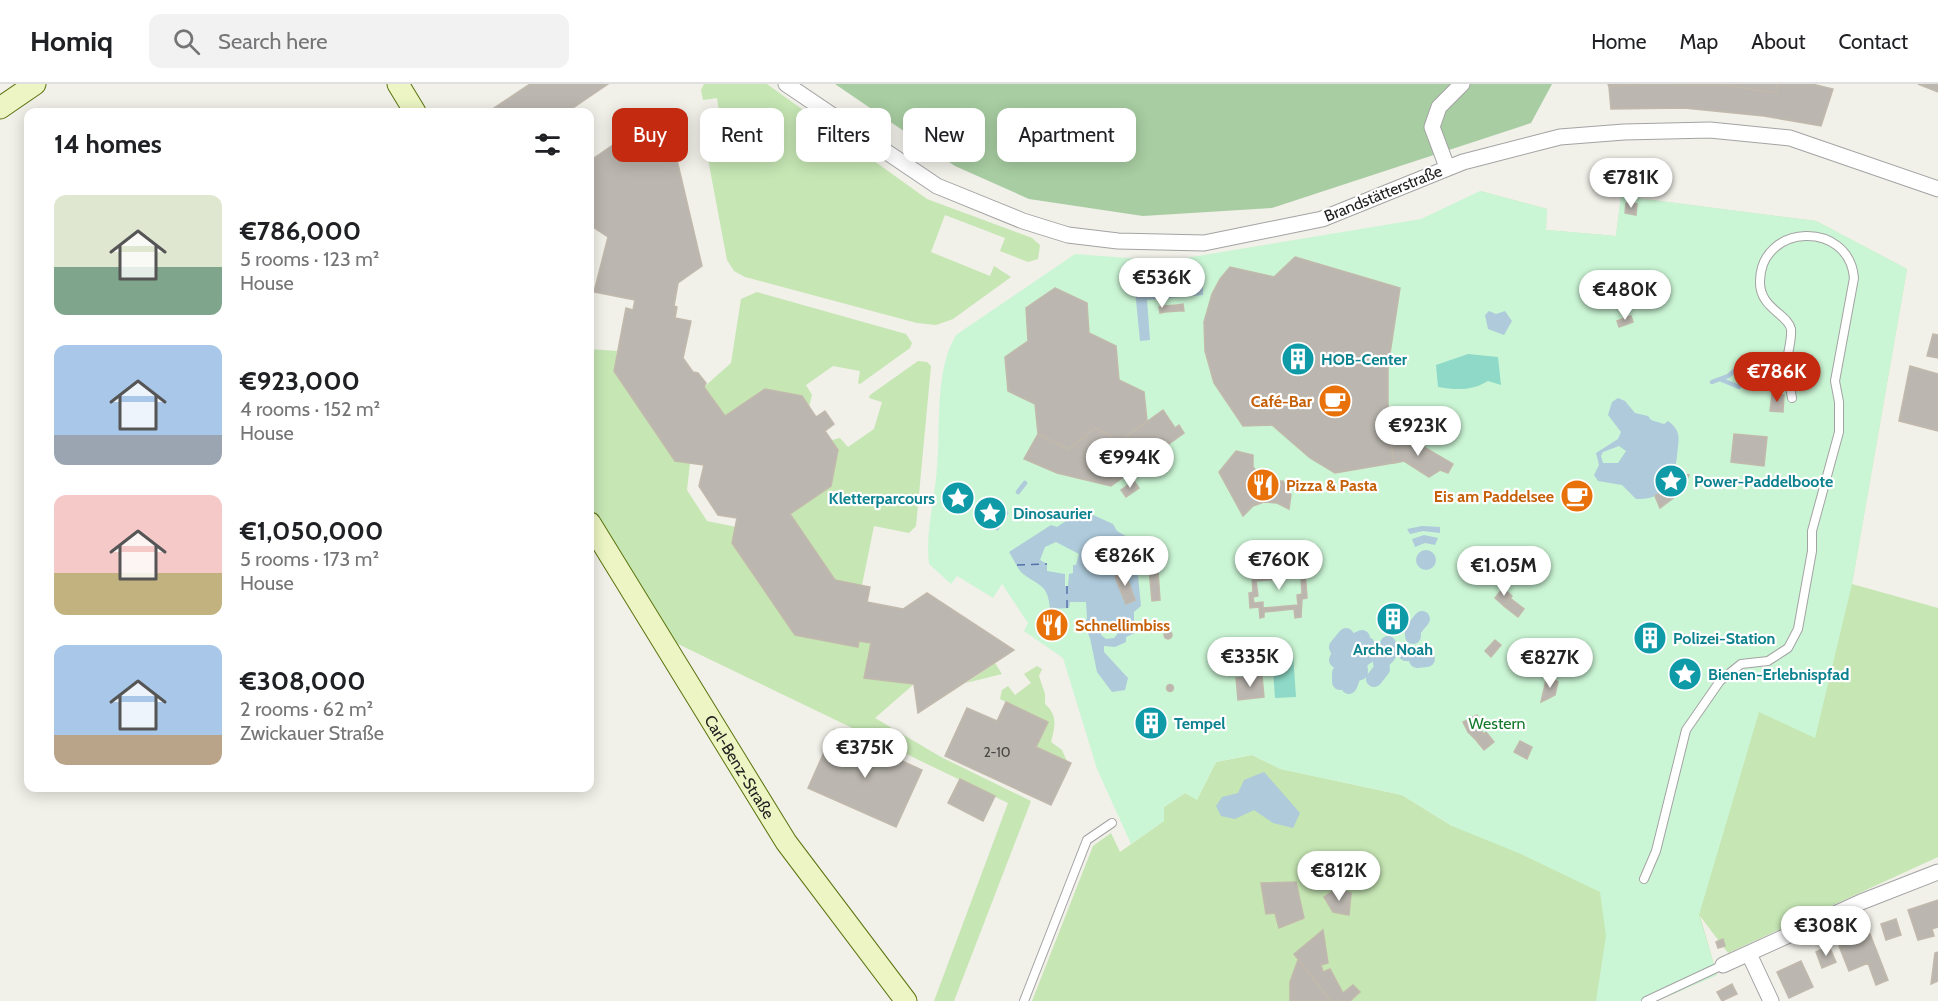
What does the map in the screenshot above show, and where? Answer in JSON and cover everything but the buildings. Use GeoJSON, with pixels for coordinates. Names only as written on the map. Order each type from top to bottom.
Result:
{"type":"FeatureCollection","features":[{"type":"Feature","properties":{"kind":"street"},"geometry":{"type":"LineString","coordinates":[[0,108],[35,84]]}},
{"type":"Feature","properties":{"kind":"street"},"geometry":{"type":"LineString","coordinates":[[398,84],[413,108]]}},
{"type":"Feature","properties":{"kind":"street","name":"Brandstätterstraße"},"geometry":{"type":"LineString","coordinates":[[786,84],[938,186],[1023,220],[1068,235],[1088,238],[1165,244],[1204,243],[1322,219],[1447,167],[1560,137],[1710,130],[1790,138],[1938,189]]}},
{"type":"Feature","properties":{"kind":"street"},"geometry":{"type":"LineString","coordinates":[[1447,167],[1432,127],[1439,107],[1462,84]]}},
{"type":"Feature","properties":{"kind":"street","name":"Carl-Benz-Straße"},"geometry":{"type":"LineString","coordinates":[[594,530],[786,842],[906,1001]]}},
{"type":"Feature","properties":{"kind":"street"},"geometry":{"type":"LineString","coordinates":[[1724,965],[1861,902],[1938,872]]}},
{"type":"Feature","properties":{"kind":"street"},"geometry":{"type":"LineString","coordinates":[[1749,954],[1771,1001]]}},
{"type":"Feature","properties":{"kind":"lane"},"geometry":{"type":"LineString","coordinates":[[1644,879],[1656,851],[1686,730],[1720,681],[1741,664],[1768,661],[1788,648],[1798,629],[1812,551],[1812,531],[1839,432],[1839,402],[1835,381],[1854,278],[1853,267],[1844,250],[1836,244],[1814,237],[1787,239],[1777,246],[1768,257],[1760,280],[1766,302],[1788,323],[1791,330],[1787,363],[1792,398]]}},
{"type":"Feature","properties":{"kind":"lane"},"geometry":{"type":"LineString","coordinates":[[1024,1001],[1087,840],[1112,823]]}},
{"type":"Feature","properties":{"kind":"lane"},"geometry":{"type":"LineString","coordinates":[[1646,1001],[1724,965]]}},
{"type":"Feature","properties":{"kind":"green space"},"geometry":{"type":"Polygon","coordinates":[[[704,84],[767,84],[800,108],[796,108],[796,162],[876,162],[927,199],[1032,238],[1040,245],[1038,259],[1028,262],[1000,251],[1005,238],[945,215],[931,252],[990,276],[994,266],[1011,277],[953,319],[936,325],[917,323],[745,277],[734,271],[727,260],[709,162],[784,162],[784,108],[719,108],[717,98],[703,100],[701,90],[704,84]]]}},
{"type":"Feature","properties":{"kind":"green space"},"geometry":{"type":"Polygon","coordinates":[[[835,84],[1552,84],[1531,123],[1272,208],[1143,216],[1029,199],[949,162],[985,162],[985,108],[903,108],[903,130],[891,122],[891,108],[870,108],[835,84]]]}},
{"type":"Feature","properties":{"kind":"green space"},"geometry":{"type":"Polygon","coordinates":[[[1480,191],[1547,209],[1546,230],[1480,191]]]}},
{"type":"Feature","properties":{"kind":"green space","name":"Western"},"geometry":{"type":"Polygon","coordinates":[[[1480,191],[1547,209],[1546,230],[1616,236],[1621,196],[1816,221],[1907,269],[1852,584],[1815,738],[1759,712],[1699,915],[1717,975],[1657,1001],[1596,1001],[1606,936],[1600,892],[1521,854],[1452,826],[1402,795],[1280,769],[1252,755],[1216,762],[1197,800],[1185,793],[1164,807],[1164,821],[1131,844],[1097,769],[1063,658],[1024,631],[1028,623],[1002,584],[993,598],[957,576],[951,584],[929,564],[928,540],[937,467],[941,382],[944,365],[956,335],[1075,254],[1167,261],[1421,219],[1480,191]]]}},
{"type":"Feature","properties":{"kind":"green space"},"geometry":{"type":"Polygon","coordinates":[[[1621,196],[1816,221],[1907,269],[1852,584],[1938,608],[1938,857],[1728,953],[1700,916],[1717,975],[1657,1001],[1032,1001],[1093,846],[1111,833],[1120,852],[1164,821],[1164,807],[1185,793],[1197,799],[1216,762],[1252,755],[1281,769],[1402,795],[1452,826],[1748,349],[1546,230],[1616,236],[1621,196]]]}},
{"type":"Feature","properties":{"kind":"green space"},"geometry":{"type":"Polygon","coordinates":[[[757,292],[906,334],[912,343],[910,348],[860,384],[858,383],[860,371],[833,366],[806,385],[812,395],[809,407],[802,396],[765,389],[725,416],[704,387],[731,363],[741,299],[757,292]]]}},
{"type":"Feature","properties":{"kind":"green space"},"geometry":{"type":"Polygon","coordinates":[[[594,349],[617,351],[614,371],[675,461],[690,463],[687,490],[707,521],[736,527],[732,544],[795,634],[871,643],[865,678],[914,684],[875,718],[941,757],[1031,801],[954,1001],[934,1001],[1008,803],[676,643],[594,512],[594,349]]]}},
{"type":"Feature","properties":{"kind":"green space"},"geometry":{"type":"Polygon","coordinates":[[[1468,354],[1498,357],[1501,385],[1488,381],[1476,387],[1464,389],[1438,387],[1436,365],[1468,354]]]}},
{"type":"Feature","properties":{"kind":"green space"},"geometry":{"type":"Polygon","coordinates":[[[918,361],[927,362],[931,366],[916,526],[909,533],[874,526],[862,585],[835,580],[790,514],[831,486],[838,450],[832,440],[840,438],[848,447],[874,429],[882,402],[869,398],[870,395],[918,361]]]}},
{"type":"Feature","properties":{"kind":"green space"},"geometry":{"type":"Polygon","coordinates":[[[1293,654],[1296,697],[1275,698],[1272,656],[1293,654]]]}},
{"type":"Feature","properties":{"kind":"green space"},"geometry":{"type":"Polygon","coordinates":[[[995,663],[1002,674],[966,683],[995,663]]]}},
{"type":"Feature","properties":{"kind":"green space"},"geometry":{"type":"Polygon","coordinates":[[[1037,666],[1042,669],[1039,676],[1045,694],[1045,704],[1054,717],[1051,742],[1062,750],[1067,761],[1036,747],[1048,722],[1000,699],[1002,690],[1008,686],[1015,695],[1031,683],[1024,674],[1037,666]]]}},
{"type":"Feature","properties":{"kind":"water"},"geometry":{"type":"Polygon","coordinates":[[[1203,284],[1203,295],[1147,300],[1150,340],[1140,341],[1135,290],[1203,284]]]}},
{"type":"Feature","properties":{"kind":"water"},"geometry":{"type":"Polygon","coordinates":[[[1489,311],[1496,314],[1505,311],[1512,321],[1504,335],[1488,329],[1485,315],[1489,311]]]}},
{"type":"Feature","properties":{"kind":"water","name":"Power-Paddelboote"},"geometry":{"type":"Polygon","coordinates":[[[1618,398],[1625,401],[1635,413],[1648,416],[1651,420],[1664,424],[1668,421],[1678,433],[1674,473],[1667,487],[1655,496],[1636,499],[1622,485],[1598,481],[1594,475],[1599,465],[1596,453],[1618,439],[1621,432],[1608,415],[1612,402],[1618,398]],[[1619,446],[1603,452],[1601,456],[1603,463],[1618,463],[1626,451],[1619,446]]]}},
{"type":"Feature","properties":{"kind":"water"},"geometry":{"type":"Polygon","coordinates":[[[1082,510],[1113,524],[1117,531],[1136,542],[1137,558],[1133,562],[1137,566],[1141,606],[1134,612],[1132,625],[1135,633],[1126,637],[1126,642],[1115,647],[1104,646],[1104,652],[1128,678],[1125,690],[1112,692],[1097,672],[1090,638],[1084,625],[1087,618],[1086,602],[1070,602],[1069,608],[1050,609],[1047,594],[1037,583],[1022,573],[1009,552],[1051,525],[1057,527],[1082,510]],[[1056,542],[1045,547],[1040,560],[1047,564],[1047,571],[1065,574],[1065,586],[1068,586],[1069,574],[1073,573],[1073,565],[1076,565],[1079,554],[1056,542]],[[1110,621],[1101,630],[1101,635],[1106,639],[1114,638],[1119,632],[1117,625],[1110,621]]]}},
{"type":"Feature","properties":{"kind":"water"},"geometry":{"type":"Polygon","coordinates":[[[1422,526],[1440,527],[1440,533],[1423,531],[1410,534],[1407,529],[1422,526]]]}},
{"type":"Feature","properties":{"kind":"water"},"geometry":{"type":"Polygon","coordinates":[[[1424,535],[1438,538],[1435,545],[1425,543],[1415,547],[1412,539],[1424,535]]]}},
{"type":"Feature","properties":{"kind":"water"},"geometry":{"type":"Polygon","coordinates":[[[1426,550],[1433,553],[1436,560],[1433,567],[1426,570],[1419,567],[1416,560],[1419,553],[1426,550]]]}},
{"type":"Feature","properties":{"kind":"water"},"geometry":{"type":"Polygon","coordinates":[[[1264,772],[1300,813],[1293,828],[1273,823],[1254,810],[1235,819],[1221,816],[1216,806],[1222,797],[1238,793],[1244,780],[1264,772]]]}},
{"type":"Feature","properties":{"kind":"waterway"},"geometry":{"type":"LineString","coordinates":[[1712,382],[1728,376],[1738,368]]}},
{"type":"Feature","properties":{"kind":"waterway"},"geometry":{"type":"LineString","coordinates":[[1722,380],[1739,387]]}},
{"type":"Feature","properties":{"kind":"waterway"},"geometry":{"type":"LineString","coordinates":[[1018,492],[1025,483]]}},
{"type":"Feature","properties":{"kind":"waterway"},"geometry":{"type":"LineString","coordinates":[[997,528],[1006,513]]}},
{"type":"Feature","properties":{"kind":"waterway"},"geometry":{"type":"LineString","coordinates":[[1413,636],[1413,630],[1422,619]]}},
{"type":"Feature","properties":{"kind":"waterway"},"geometry":{"type":"LineString","coordinates":[[1337,660],[1340,654],[1337,647],[1346,636]]}},
{"type":"Feature","properties":{"kind":"waterway"},"geometry":{"type":"LineString","coordinates":[[1340,682],[1340,673],[1347,666],[1348,657],[1355,652],[1353,642],[1362,638]]}},
{"type":"Feature","properties":{"kind":"waterway"},"geometry":{"type":"LineString","coordinates":[[1374,679],[1382,669],[1381,662],[1388,655],[1388,644]]}},
{"type":"Feature","properties":{"kind":"waterway"},"geometry":{"type":"LineString","coordinates":[[1349,686],[1354,673],[1360,672],[1359,661],[1367,656],[1367,645]]}},
{"type":"Feature","properties":{"kind":"waterway"},"geometry":{"type":"LineString","coordinates":[[1406,653],[1419,654],[1417,660],[1427,659]]}},
{"type":"Feature","properties":{"kind":"ferry route"},"geometry":{"type":"LineString","coordinates":[[1017,565],[1047,564]]}},
{"type":"Feature","properties":{"kind":"ferry route"},"geometry":{"type":"LineString","coordinates":[[1067,586],[1067,608]]}},
{"type":"Feature","properties":{"kind":"place","name":"HOB-Center"},"geometry":{"type":"Point","coordinates":[1298,359]}},
{"type":"Feature","properties":{"kind":"place","name":"Café-Bar"},"geometry":{"type":"Point","coordinates":[1335,401]}},
{"type":"Feature","properties":{"kind":"place","name":"Power-Paddelboote"},"geometry":{"type":"Point","coordinates":[1671,481]}},
{"type":"Feature","properties":{"kind":"place","name":"Pizza & Pasta"},"geometry":{"type":"Point","coordinates":[1263,485]}},
{"type":"Feature","properties":{"kind":"place","name":"Eis am Paddelsee"},"geometry":{"type":"Point","coordinates":[1577,496]}},
{"type":"Feature","properties":{"kind":"place","name":"Kletterparcours"},"geometry":{"type":"Point","coordinates":[958,498]}},
{"type":"Feature","properties":{"kind":"place","name":"Dinosaurier"},"geometry":{"type":"Point","coordinates":[990,513]}},
{"type":"Feature","properties":{"kind":"place","name":"Arche Noah"},"geometry":{"type":"Point","coordinates":[1393,619]}},
{"type":"Feature","properties":{"kind":"place","name":"Schnellimbiss"},"geometry":{"type":"Point","coordinates":[1052,625]}},
{"type":"Feature","properties":{"kind":"place","name":"Polizei-Station"},"geometry":{"type":"Point","coordinates":[1650,638]}},
{"type":"Feature","properties":{"kind":"place","name":"Bienen-Erlebnispfad"},"geometry":{"type":"Point","coordinates":[1685,674]}},
{"type":"Feature","properties":{"kind":"place","name":"Tempel"},"geometry":{"type":"Point","coordinates":[1151,723]}}]}
